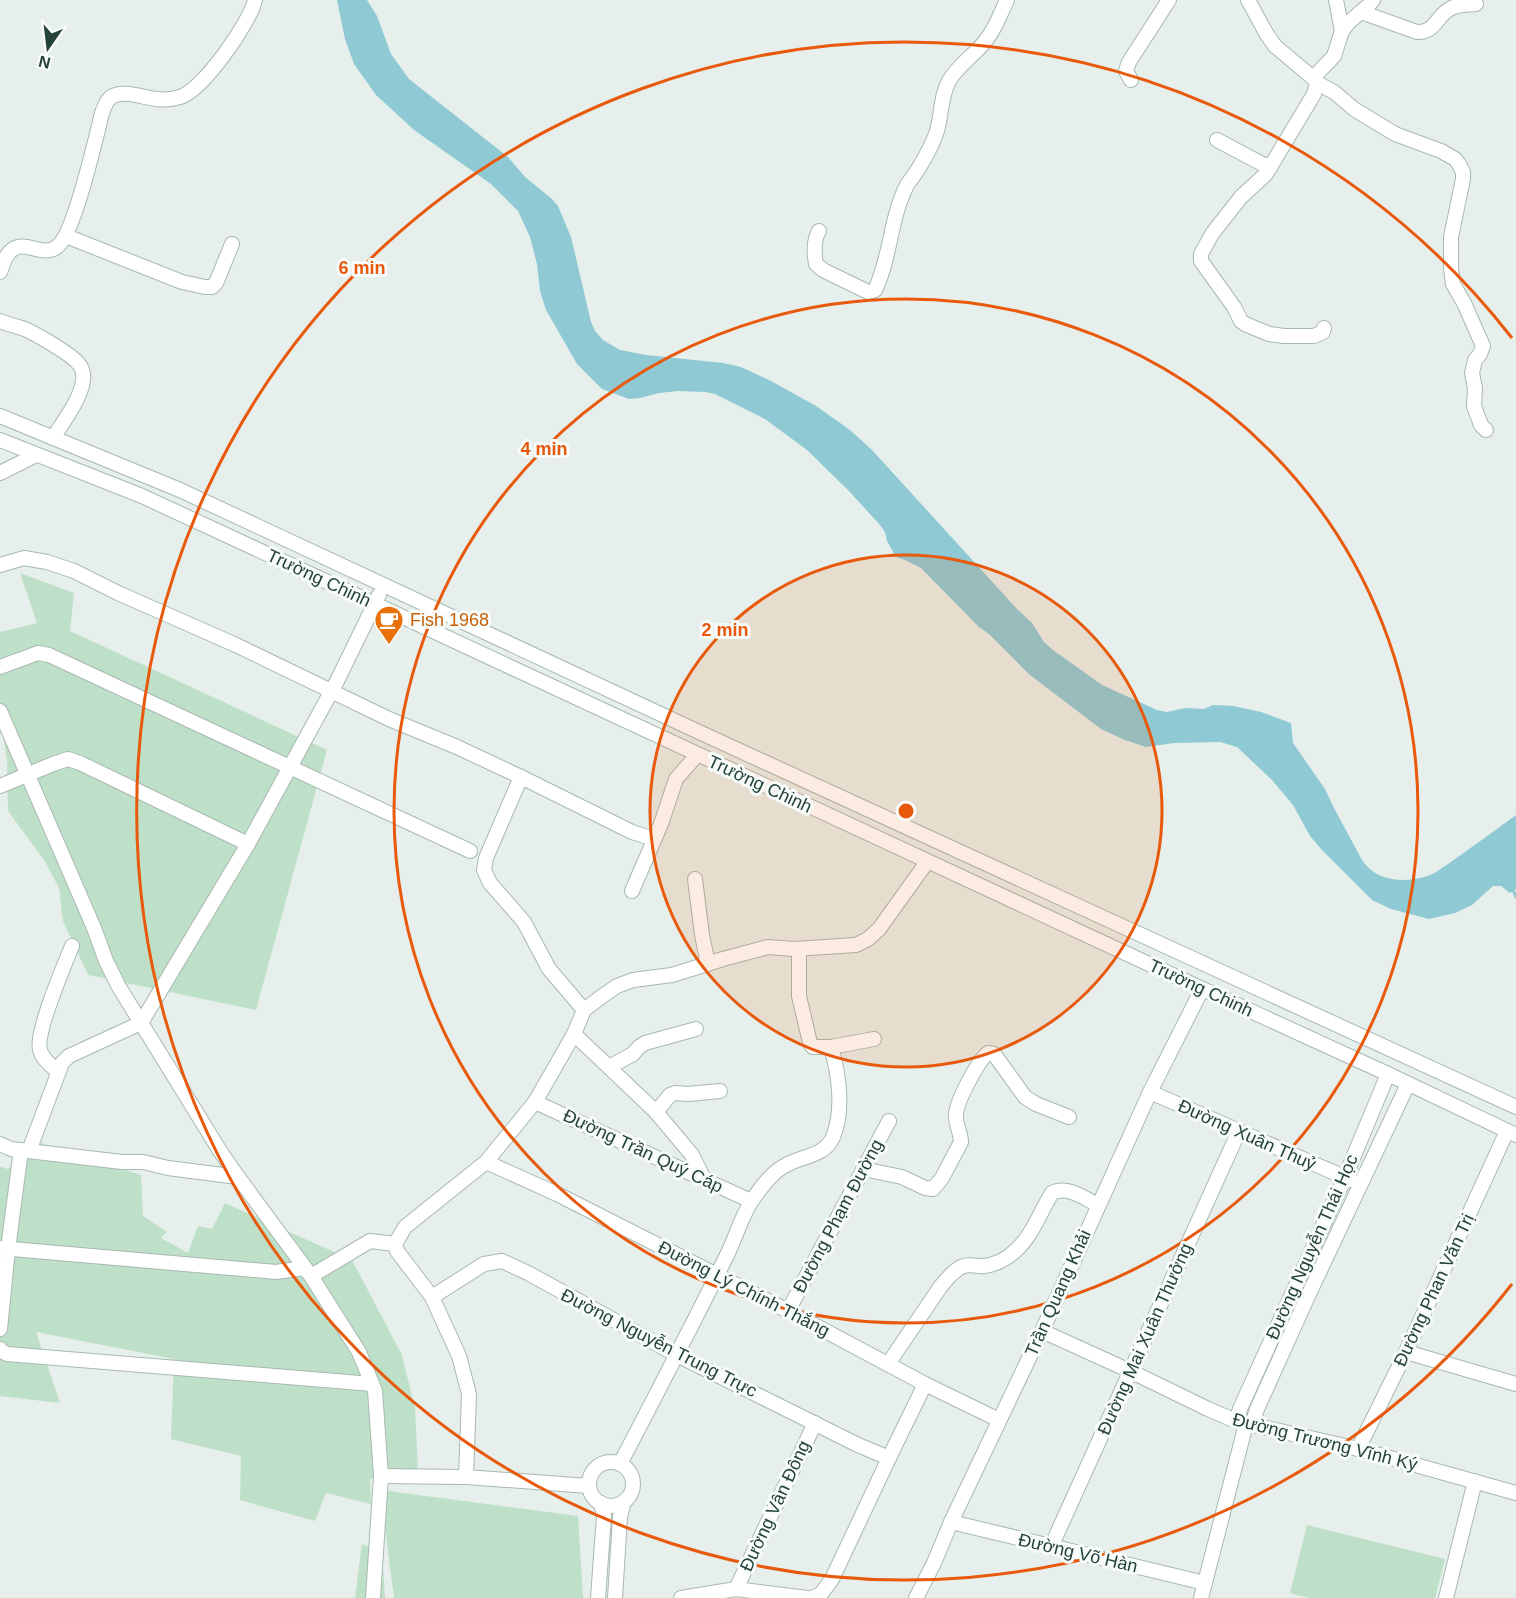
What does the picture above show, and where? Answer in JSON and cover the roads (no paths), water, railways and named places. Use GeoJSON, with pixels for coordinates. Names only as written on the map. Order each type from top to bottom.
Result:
{"type":"FeatureCollection","features":[{"type":"Feature","properties":{"kind":"street"},"geometry":{"type":"LineString","coordinates":[[0,272],[5,258],[11,250],[18,246],[48,251],[56,248],[63,241],[74,213],[102,113],[110,98],[127,94],[159,99],[180,97],[189,93],[198,86],[226,51],[254,8],[255,0]]}},
{"type":"Feature","properties":{"kind":"street"},"geometry":{"type":"LineString","coordinates":[[819,231],[814,253],[816,264],[823,270],[868,292],[875,290],[888,253],[894,219],[907,185],[933,144],[944,94],[949,82],[994,31],[1007,0]]}},
{"type":"Feature","properties":{"kind":"street"},"geometry":{"type":"LineString","coordinates":[[1131,80],[1126,71],[1129,62],[1169,0]]}},
{"type":"Feature","properties":{"kind":"street"},"geometry":{"type":"LineString","coordinates":[[1248,0],[1275,46],[1315,80],[1354,109],[1395,134],[1441,151],[1459,164],[1462,179],[1453,222],[1451,268],[1453,284],[1483,346],[1475,360],[1472,373],[1475,388],[1474,406],[1481,425],[1486,430]]}},
{"type":"Feature","properties":{"kind":"street"},"geometry":{"type":"LineString","coordinates":[[1336,0],[1342,31]]}},
{"type":"Feature","properties":{"kind":"street"},"geometry":{"type":"LineString","coordinates":[[1324,328],[1323,332],[1314,336],[1284,336],[1269,334],[1245,324],[1201,261],[1201,254],[1212,234],[1241,197],[1260,181],[1270,168],[1314,94],[1315,80],[1334,56],[1342,31],[1373,0]]}},
{"type":"Feature","properties":{"kind":"street"},"geometry":{"type":"LineString","coordinates":[[1361,12],[1423,33],[1434,26],[1448,9],[1476,4]]}},
{"type":"Feature","properties":{"kind":"street"},"geometry":{"type":"LineString","coordinates":[[1217,140],[1270,168]]}},
{"type":"Feature","properties":{"kind":"street"},"geometry":{"type":"LineString","coordinates":[[66,236],[182,282],[205,287],[212,287],[216,283],[232,244]]}},
{"type":"Feature","properties":{"kind":"street"},"geometry":{"type":"LineString","coordinates":[[0,321],[39,337],[75,359],[82,369],[84,377],[81,389],[53,438]]}},
{"type":"Feature","properties":{"kind":"street","name":"Trường Chinh"},"geometry":{"type":"LineString","coordinates":[[0,416],[180,490],[699,732],[1516,1107]]}},
{"type":"Feature","properties":{"kind":"street","name":"Trường Chinh"},"geometry":{"type":"LineString","coordinates":[[0,440],[141,496],[1512,1133]]}},
{"type":"Feature","properties":{"kind":"street"},"geometry":{"type":"LineString","coordinates":[[0,473],[36,455]]}},
{"type":"Feature","properties":{"kind":"street"},"geometry":{"type":"LineString","coordinates":[[0,565],[24,558],[65,568],[227,641],[389,718],[457,747],[632,832],[654,839]]}},
{"type":"Feature","properties":{"kind":"street"},"geometry":{"type":"LineString","coordinates":[[0,1329],[4,1248],[25,1151],[62,1063],[69,1056],[141,1023],[248,844],[331,691],[383,585]]}},
{"type":"Feature","properties":{"kind":"street"},"geometry":{"type":"LineString","coordinates":[[0,667],[38,653],[49,655],[470,851]]}},
{"type":"Feature","properties":{"kind":"street"},"geometry":{"type":"LineString","coordinates":[[0,711],[119,987],[238,1178],[308,1272],[359,1352],[375,1391],[381,1476],[372,1598]]}},
{"type":"Feature","properties":{"kind":"street"},"geometry":{"type":"LineString","coordinates":[[632,891],[662,824],[676,779],[694,753],[699,732]]}},
{"type":"Feature","properties":{"kind":"street"},"geometry":{"type":"LineString","coordinates":[[0,786],[68,759],[248,844]]}},
{"type":"Feature","properties":{"kind":"street"},"geometry":{"type":"LineString","coordinates":[[521,777],[486,858],[484,870],[490,883],[524,922],[549,969],[584,1010]]}},
{"type":"Feature","properties":{"kind":"street"},"geometry":{"type":"LineString","coordinates":[[466,1477],[469,1394],[459,1356],[432,1297],[397,1251],[395,1244],[405,1227],[486,1162],[535,1102],[574,1034],[584,1010],[617,986],[633,980],[672,975],[768,947],[799,949],[856,945],[868,939],[879,929],[927,862]]}},
{"type":"Feature","properties":{"kind":"street"},"geometry":{"type":"LineString","coordinates":[[695,879],[708,964]]}},
{"type":"Feature","properties":{"kind":"street"},"geometry":{"type":"LineString","coordinates":[[58,1072],[41,1054],[40,1031],[72,946]]}},
{"type":"Feature","properties":{"kind":"street"},"geometry":{"type":"LineString","coordinates":[[799,949],[799,996],[810,1043],[813,1047],[831,1047],[874,1039]]}},
{"type":"Feature","properties":{"kind":"street","name":"Trần Quang Khải"},"geometry":{"type":"LineString","coordinates":[[916,1598],[1042,1331],[1198,987],[1205,965]]}},
{"type":"Feature","properties":{"kind":"street"},"geometry":{"type":"LineString","coordinates":[[609,1067],[633,1054],[645,1042],[696,1029]]}},
{"type":"Feature","properties":{"kind":"street"},"geometry":{"type":"LineString","coordinates":[[574,1034],[656,1112],[692,1155],[704,1179]]}},
{"type":"Feature","properties":{"kind":"street"},"geometry":{"type":"LineString","coordinates":[[620,1464],[727,1257],[751,1201],[769,1177],[787,1164],[812,1156],[833,1138],[840,1099],[831,1047]]}},
{"type":"Feature","properties":{"kind":"street"},"geometry":{"type":"LineString","coordinates":[[863,1169],[902,1178],[933,1189],[942,1178],[961,1142],[956,1122],[956,1110],[974,1070],[988,1053],[994,1054],[1025,1096],[1036,1104],[1069,1118]]}},
{"type":"Feature","properties":{"kind":"street","name":"Đường Nguyễn Thái Học"},"geometry":{"type":"LineString","coordinates":[[1245,1423],[1240,1409],[1345,1177],[1388,1074]]}},
{"type":"Feature","properties":{"kind":"street","name":"Đường Nguyễn Thái Học"},"geometry":{"type":"LineString","coordinates":[[1202,1598],[1245,1423],[1257,1409],[1408,1084]]}},
{"type":"Feature","properties":{"kind":"street"},"geometry":{"type":"LineString","coordinates":[[656,1112],[670,1095],[675,1093],[688,1095],[720,1091]]}},
{"type":"Feature","properties":{"kind":"street","name":"Đường Xuân Thuỷ"},"geometry":{"type":"LineString","coordinates":[[1150,1092],[1360,1185]]}},
{"type":"Feature","properties":{"kind":"street","name":"Đường Trần Quý Cáp"},"geometry":{"type":"LineString","coordinates":[[535,1102],[751,1201]]}},
{"type":"Feature","properties":{"kind":"street","name":"Đường Phạm Đường"},"geometry":{"type":"LineString","coordinates":[[788,1311],[889,1121]]}},
{"type":"Feature","properties":{"kind":"street","name":"Đường Mai Xuân Thưởng"},"geometry":{"type":"LineString","coordinates":[[1051,1547],[1239,1131]]}},
{"type":"Feature","properties":{"kind":"street","name":"Đường Phan Văn Trị"},"geometry":{"type":"LineString","coordinates":[[1358,1449],[1512,1133]]}},
{"type":"Feature","properties":{"kind":"street"},"geometry":{"type":"LineString","coordinates":[[0,1144],[11,1149],[25,1151],[122,1162],[143,1162],[238,1178]]}},
{"type":"Feature","properties":{"kind":"street","name":"Đường Lý Chính Thắng"},"geometry":{"type":"LineString","coordinates":[[486,1162],[557,1194],[999,1420]]}},
{"type":"Feature","properties":{"kind":"street"},"geometry":{"type":"LineString","coordinates":[[888,1364],[941,1286],[951,1275],[960,1267],[969,1264],[984,1266],[994,1264],[1014,1253],[1024,1241],[1052,1193],[1059,1189],[1069,1191],[1098,1205]]}},
{"type":"Feature","properties":{"kind":"street"},"geometry":{"type":"LineString","coordinates":[[4,1248],[276,1272],[308,1272],[370,1241],[395,1244]]}},
{"type":"Feature","properties":{"kind":"street","name":"Đường Nguyễn Trung Trực"},"geometry":{"type":"LineString","coordinates":[[432,1297],[484,1264],[502,1261],[677,1355],[889,1458]]}},
{"type":"Feature","properties":{"kind":"street","name":"Đường Trương Vĩnh Ký"},"geometry":{"type":"LineString","coordinates":[[1042,1331],[1208,1409],[1245,1423],[1358,1449],[1516,1492]]}},
{"type":"Feature","properties":{"kind":"street"},"geometry":{"type":"LineString","coordinates":[[0,1349],[7,1354],[372,1384]]}},
{"type":"Feature","properties":{"kind":"street"},"geometry":{"type":"LineString","coordinates":[[1406,1352],[1516,1384]]}},
{"type":"Feature","properties":{"kind":"street"},"geometry":{"type":"LineString","coordinates":[[812,1598],[821,1594],[832,1579],[926,1384]]}},
{"type":"Feature","properties":{"kind":"street","name":"Đường Vân Đông"},"geometry":{"type":"LineString","coordinates":[[736,1589],[815,1423]]}},
{"type":"Feature","properties":{"kind":"street"},"geometry":{"type":"LineString","coordinates":[[611,1461],[620,1464],[632,1476],[631,1492],[620,1504],[612,1506],[601,1503],[591,1494],[588,1486],[589,1477],[594,1468],[602,1463],[611,1461]]}},
{"type":"Feature","properties":{"kind":"street"},"geometry":{"type":"LineString","coordinates":[[381,1476],[466,1477],[588,1486]]}},
{"type":"Feature","properties":{"kind":"street"},"geometry":{"type":"LineString","coordinates":[[1446,1598],[1475,1481]]}},
{"type":"Feature","properties":{"kind":"street"},"geometry":{"type":"LineString","coordinates":[[615,1598],[620,1517],[624,1501]]}},
{"type":"Feature","properties":{"kind":"street"},"geometry":{"type":"LineString","coordinates":[[598,1598],[604,1516],[601,1503]]}},
{"type":"Feature","properties":{"kind":"street","name":"Đường Võ Hàn"},"geometry":{"type":"LineString","coordinates":[[951,1522],[1205,1583]]}},
{"type":"Feature","properties":{"kind":"street"},"geometry":{"type":"LineString","coordinates":[[681,1598],[736,1589],[807,1598]]}},
{"type":"Feature","properties":{"kind":"water"},"geometry":{"type":"Polygon","coordinates":[[[337,0],[367,0],[377,16],[391,54],[409,79],[508,157],[525,177],[558,206],[571,237],[591,322],[603,340],[620,350],[741,367],[816,406],[850,430],[872,450],[1032,623],[1044,642],[1102,685],[1157,710],[1167,712],[1185,708],[1204,709],[1213,705],[1233,706],[1261,712],[1291,723],[1293,743],[1325,789],[1362,860],[1374,872],[1398,880],[1431,875],[1516,815],[1516,889],[1510,893],[1501,886],[1493,886],[1472,905],[1455,913],[1429,919],[1391,909],[1372,900],[1310,836],[1293,805],[1272,780],[1237,747],[1220,742],[1174,743],[1146,747],[1101,729],[1030,675],[921,568],[896,557],[885,532],[849,491],[807,450],[765,419],[715,394],[706,392],[678,391],[629,399],[602,389],[577,364],[546,310],[530,237],[518,211],[491,184],[414,130],[376,95],[354,64],[345,39],[337,0]]]}},
{"type":"Feature","properties":{"kind":"waterway"},"geometry":{"type":"LineString","coordinates":[[1512,888],[1516,897]]}},
{"type":"Feature","properties":{"kind":"place","name":"Fish 1968"},"geometry":{"type":"Point","coordinates":[389,646]}}]}
